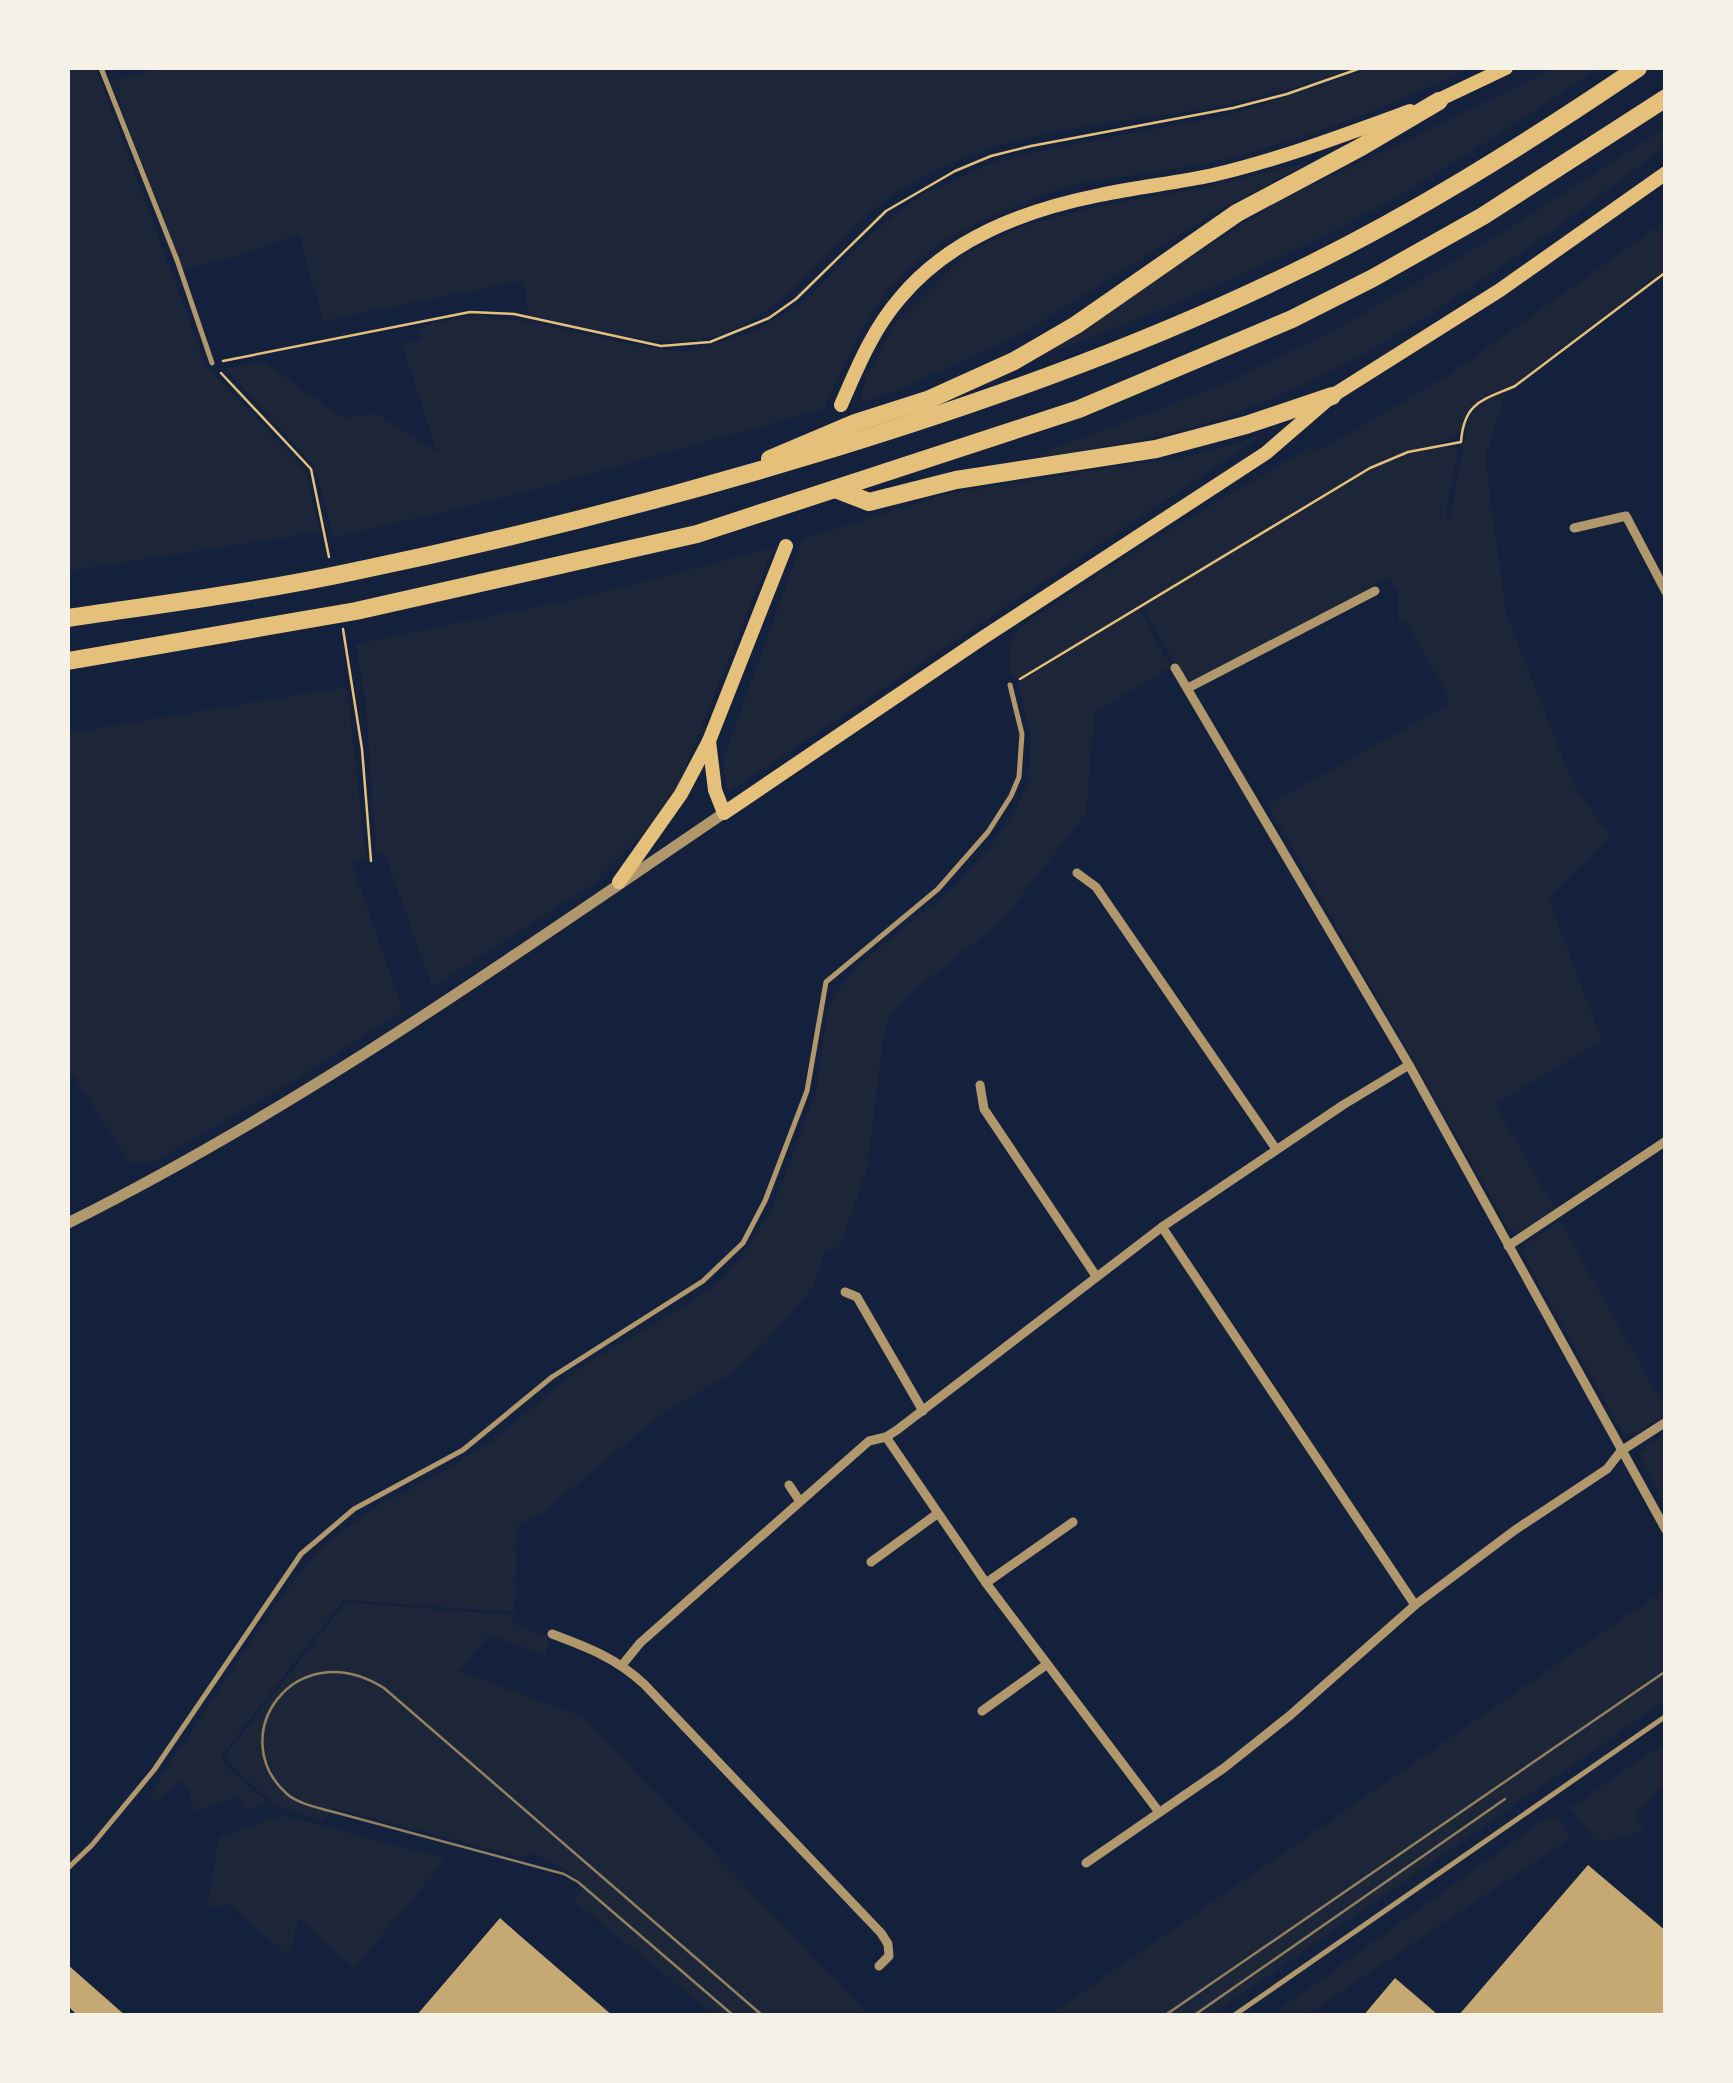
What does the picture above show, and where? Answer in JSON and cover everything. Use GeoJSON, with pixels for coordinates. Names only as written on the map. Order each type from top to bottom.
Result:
{"type":"FeatureCollection","features":[{"type":"Feature","properties":{"kind":"highway"},"geometry":{"type":"LineString","coordinates":[[68,618],[346,573],[535,531],[734,478],[947,412],[1102,356],[1286,277],[1401,216],[1564,118],[1638,68]]}},
{"type":"Feature","properties":{"kind":"highway"},"geometry":{"type":"LineString","coordinates":[[68,662],[356,611],[697,534],[1079,409],[1292,319],[1483,216],[1666,98]]}},
{"type":"Feature","properties":{"kind":"highway"},"geometry":{"type":"LineString","coordinates":[[734,478],[789,448],[930,399],[1014,361],[1076,326],[1238,213],[1439,101]]}},
{"type":"Feature","properties":{"kind":"highway"},"geometry":{"type":"LineString","coordinates":[[838,490],[869,502],[956,480],[1156,449],[1332,396]]}},
{"type":"Feature","properties":{"kind":"main road"},"geometry":{"type":"LineString","coordinates":[[840,405],[862,358],[900,297],[956,248],[990,229],[1062,203],[1210,176],[1344,138],[1439,101],[1506,68]]}},
{"type":"Feature","properties":{"kind":"main road"},"geometry":{"type":"LineString","coordinates":[[709,740],[714,790],[724,813],[1266,453],[1332,396],[1500,290],[1666,173]]}},
{"type":"Feature","properties":{"kind":"main road"},"geometry":{"type":"LineString","coordinates":[[1640,190],[1666,186]]}},
{"type":"Feature","properties":{"kind":"main road"},"geometry":{"type":"LineString","coordinates":[[620,882],[681,794],[709,740],[786,546]]}},
{"type":"Feature","properties":{"kind":"street"},"geometry":{"type":"LineString","coordinates":[[1574,528],[1626,516],[1666,592]]}},
{"type":"Feature","properties":{"kind":"street"},"geometry":{"type":"LineString","coordinates":[[1188,688],[1376,591]]}},
{"type":"Feature","properties":{"kind":"street"},"geometry":{"type":"LineString","coordinates":[[1175,668],[1409,1065],[1666,1530]]}},
{"type":"Feature","properties":{"kind":"street"},"geometry":{"type":"LineString","coordinates":[[68,1224],[292,1101],[724,813]]}},
{"type":"Feature","properties":{"kind":"street"},"geometry":{"type":"LineString","coordinates":[[1077,874],[1096,887],[1276,1149]]}},
{"type":"Feature","properties":{"kind":"street"},"geometry":{"type":"LineString","coordinates":[[622,1664],[640,1643],[869,1440],[886,1438],[1162,1227],[1409,1065]]}},
{"type":"Feature","properties":{"kind":"street"},"geometry":{"type":"LineString","coordinates":[[980,1086],[984,1109],[1096,1276]]}},
{"type":"Feature","properties":{"kind":"street"},"geometry":{"type":"LineString","coordinates":[[1508,1246],[1666,1142]]}},
{"type":"Feature","properties":{"kind":"street"},"geometry":{"type":"LineString","coordinates":[[1162,1227],[1415,1605]]}},
{"type":"Feature","properties":{"kind":"street"},"geometry":{"type":"LineString","coordinates":[[845,1292],[856,1297],[923,1410]]}},
{"type":"Feature","properties":{"kind":"street"},"geometry":{"type":"LineString","coordinates":[[1086,1862],[1224,1768],[1415,1605],[1666,1422]]}},
{"type":"Feature","properties":{"kind":"street"},"geometry":{"type":"LineString","coordinates":[[886,1438],[986,1583],[1159,1812]]}},
{"type":"Feature","properties":{"kind":"street"},"geometry":{"type":"LineString","coordinates":[[789,1485],[799,1500]]}},
{"type":"Feature","properties":{"kind":"street"},"geometry":{"type":"LineString","coordinates":[[871,1562],[937,1514]]}},
{"type":"Feature","properties":{"kind":"street"},"geometry":{"type":"LineString","coordinates":[[986,1583],[1072,1522]]}},
{"type":"Feature","properties":{"kind":"street"},"geometry":{"type":"LineString","coordinates":[[552,1634],[622,1664],[881,1933],[889,1956],[879,1966]]}},
{"type":"Feature","properties":{"kind":"street"},"geometry":{"type":"LineString","coordinates":[[982,1711],[1046,1665]]}},
{"type":"Feature","properties":{"kind":"lane"},"geometry":{"type":"LineString","coordinates":[[101,68],[177,260],[212,363]]}},
{"type":"Feature","properties":{"kind":"lane"},"geometry":{"type":"LineString","coordinates":[[68,1868],[154,1770],[271,1596],[302,1554],[325,1532],[354,1510],[462,1450],[590,1350],[703,1281],[742,1244],[765,1201],[807,1091],[826,982],[938,889],[988,832],[1011,796],[1018,777],[1022,734],[1010,684]]}},
{"type":"Feature","properties":{"kind":"lane"},"geometry":{"type":"LineString","coordinates":[[1233,2016],[1666,1716]]}},
{"type":"Feature","properties":{"kind":"path"},"geometry":{"type":"LineString","coordinates":[[212,363],[470,312],[514,314],[661,346],[710,342],[769,318],[796,299],[886,211],[955,171],[1030,146],[1251,103],[1360,68]]}},
{"type":"Feature","properties":{"kind":"path"},"geometry":{"type":"LineString","coordinates":[[1010,684],[1370,468],[1408,452],[1461,442],[1469,411],[1486,396],[1515,386],[1666,272]]}},
{"type":"Feature","properties":{"kind":"path"},"geometry":{"type":"LineString","coordinates":[[212,363],[310,469],[329,555]]}},
{"type":"Feature","properties":{"kind":"path"},"geometry":{"type":"LineString","coordinates":[[340,614],[362,748],[371,860]]}},
{"type":"Feature","properties":{"kind":"shaded area"},"geometry":{"type":"Polygon","coordinates":[[[68,68],[96,68],[206,366],[306,471],[319,532],[68,571],[68,68]]]}},
{"type":"Feature","properties":{"kind":"shaded area"},"geometry":{"type":"Polygon","coordinates":[[[167,68],[1359,68],[1220,106],[1039,135],[954,162],[881,204],[793,289],[745,324],[718,335],[669,341],[629,337],[529,316],[523,280],[323,321],[299,234],[232,258],[182,270],[111,80],[167,68]]]}},
{"type":"Feature","properties":{"kind":"shaded area"},"geometry":{"type":"Polygon","coordinates":[[[1375,68],[1469,68],[1303,137],[1198,165],[1073,185],[969,227],[938,245],[891,287],[856,340],[824,409],[525,492],[334,538],[314,466],[225,368],[263,361],[343,418],[377,414],[437,452],[402,344],[422,339],[419,327],[470,315],[531,322],[687,352],[753,332],[806,300],[872,233],[925,192],[990,164],[1057,147],[1229,115],[1375,68]]]}},
{"type":"Feature","properties":{"kind":"shaded area"},"geometry":{"type":"Polygon","coordinates":[[[1556,68],[1599,68],[1452,163],[1338,229],[1198,294],[1026,362],[1280,201],[1556,68]]]}},
{"type":"Feature","properties":{"kind":"shaded area"},"geometry":{"type":"Polygon","coordinates":[[[1665,128],[1665,147],[1538,241],[1405,330],[1336,369],[1264,402],[1189,428],[1075,452],[1037,455],[1224,384],[1338,328],[1500,234],[1665,128]]]}},
{"type":"Feature","properties":{"kind":"shaded area"},"geometry":{"type":"Polygon","coordinates":[[[1310,162],[1219,210],[1020,335],[901,389],[859,403],[866,378],[894,325],[967,253],[1024,226],[1098,206],[1193,190],[1310,162]]]}},
{"type":"Feature","properties":{"kind":"shaded area"},"geometry":{"type":"Polygon","coordinates":[[[1665,221],[1665,270],[1515,385],[1485,395],[1468,410],[1458,434],[1442,443],[1387,457],[1165,590],[1371,469],[1413,452],[1436,447],[1458,449],[1447,506],[1447,522],[1450,521],[1468,419],[1487,398],[1509,392],[1485,458],[1506,613],[1573,784],[1611,838],[1548,897],[1602,1041],[1495,1104],[1556,1211],[1520,1233],[1509,1229],[1268,805],[1449,704],[1448,695],[1406,621],[1399,624],[1398,591],[1388,577],[1205,680],[1190,683],[1141,605],[1019,679],[1012,676],[1010,649],[1022,626],[1145,544],[1309,448],[1320,450],[1444,378],[1665,221]]]}},
{"type":"Feature","properties":{"kind":"shaded area"},"geometry":{"type":"Polygon","coordinates":[[[1265,434],[727,793],[723,759],[803,539],[946,494],[1199,454],[1265,434]]]}},
{"type":"Feature","properties":{"kind":"shaded area"},"geometry":{"type":"Polygon","coordinates":[[[773,548],[677,788],[649,827],[593,884],[432,987],[385,854],[376,855],[366,704],[356,644],[588,596],[773,548]]]}},
{"type":"Feature","properties":{"kind":"shaded area"},"geometry":{"type":"Polygon","coordinates":[[[1139,608],[1169,668],[1095,712],[1086,813],[1000,923],[908,995],[891,1014],[883,1038],[867,1169],[840,1246],[824,1252],[814,1286],[765,1343],[727,1376],[664,1412],[543,1512],[517,1526],[515,1612],[343,1600],[222,1755],[225,1766],[263,1798],[263,1804],[245,1810],[240,1796],[195,1811],[189,1791],[178,1781],[159,1802],[149,1795],[277,1602],[319,1549],[375,1507],[494,1440],[584,1365],[690,1303],[720,1280],[741,1257],[772,1209],[816,1092],[827,1014],[836,992],[862,962],[954,887],[1014,813],[1027,784],[1031,749],[1018,683],[1139,608]]]}},
{"type":"Feature","properties":{"kind":"shaded area"},"geometry":{"type":"Polygon","coordinates":[[[347,687],[366,858],[352,864],[403,1011],[297,1079],[150,1164],[129,1162],[73,1075],[68,1075],[68,733],[347,687]]]}},
{"type":"Feature","properties":{"kind":"shaded area"},"geometry":{"type":"Polygon","coordinates":[[[1560,1221],[1665,1408],[1665,1416],[1630,1436],[1622,1431],[1523,1255],[1526,1244],[1560,1221]]]}},
{"type":"Feature","properties":{"kind":"shaded area"},"geometry":{"type":"Polygon","coordinates":[[[1663,1435],[1666,1438],[1665,1506],[1639,1455],[1663,1435]]]}},
{"type":"Feature","properties":{"kind":"shaded area"},"geometry":{"type":"Polygon","coordinates":[[[1665,1589],[1665,1701],[1212,2015],[1049,2015],[1665,1589]]]}},
{"type":"Feature","properties":{"kind":"shaded area"},"geometry":{"type":"Polygon","coordinates":[[[346,1602],[510,1615],[516,1625],[547,1637],[545,1655],[489,1635],[459,1671],[584,1717],[869,2015],[715,2015],[574,1901],[585,1885],[544,1858],[529,1852],[526,1859],[334,1808],[323,1821],[276,1806],[228,1763],[229,1751],[346,1602]]]}},
{"type":"Feature","properties":{"kind":"shaded area"},"geometry":{"type":"Polygon","coordinates":[[[1665,1742],[1665,1782],[1634,1818],[1645,1830],[1618,1839],[1595,1840],[1570,1808],[1665,1742]]]}},
{"type":"Feature","properties":{"kind":"shaded area"},"geometry":{"type":"Polygon","coordinates":[[[283,1815],[446,1859],[354,1968],[298,1918],[290,1957],[227,1903],[212,1908],[208,1904],[219,1837],[283,1815]]]}},
{"type":"Feature","properties":{"kind":"shaded area"},"geometry":{"type":"Polygon","coordinates":[[[1549,1816],[1559,1818],[1571,1838],[1306,2015],[1271,2015],[1549,1816]]]}},
{"type":"Feature","properties":{"kind":"building"},"geometry":{"type":"Polygon","coordinates":[[[1588,1865],[1666,1931],[1666,2016],[1458,2016],[1588,1865]]]}},
{"type":"Feature","properties":{"kind":"building"},"geometry":{"type":"Polygon","coordinates":[[[500,1918],[518,1934],[613,2016],[416,2016],[500,1918]]]}},
{"type":"Feature","properties":{"kind":"building"},"geometry":{"type":"Polygon","coordinates":[[[68,1965],[126,2016],[78,2016],[68,2006],[68,1965]]]}},
{"type":"Feature","properties":{"kind":"building"},"geometry":{"type":"Polygon","coordinates":[[[1395,1978],[1430,2008],[1439,2016],[1363,2016],[1395,1978]]]}},
{"type":"Feature","properties":{"kind":"tram line"},"geometry":{"type":"LineString","coordinates":[[1164,2016],[1666,1671]]}},
{"type":"Feature","properties":{"kind":"tram line"},"geometry":{"type":"LineString","coordinates":[[734,2016],[564,1874],[302,1803],[287,1794],[269,1771],[262,1746],[266,1721],[278,1699],[297,1682],[322,1673],[351,1674],[384,1688],[763,2016]]}},
{"type":"Feature","properties":{"kind":"tram line"},"geometry":{"type":"LineString","coordinates":[[1193,2016],[1505,1799]]}}]}
